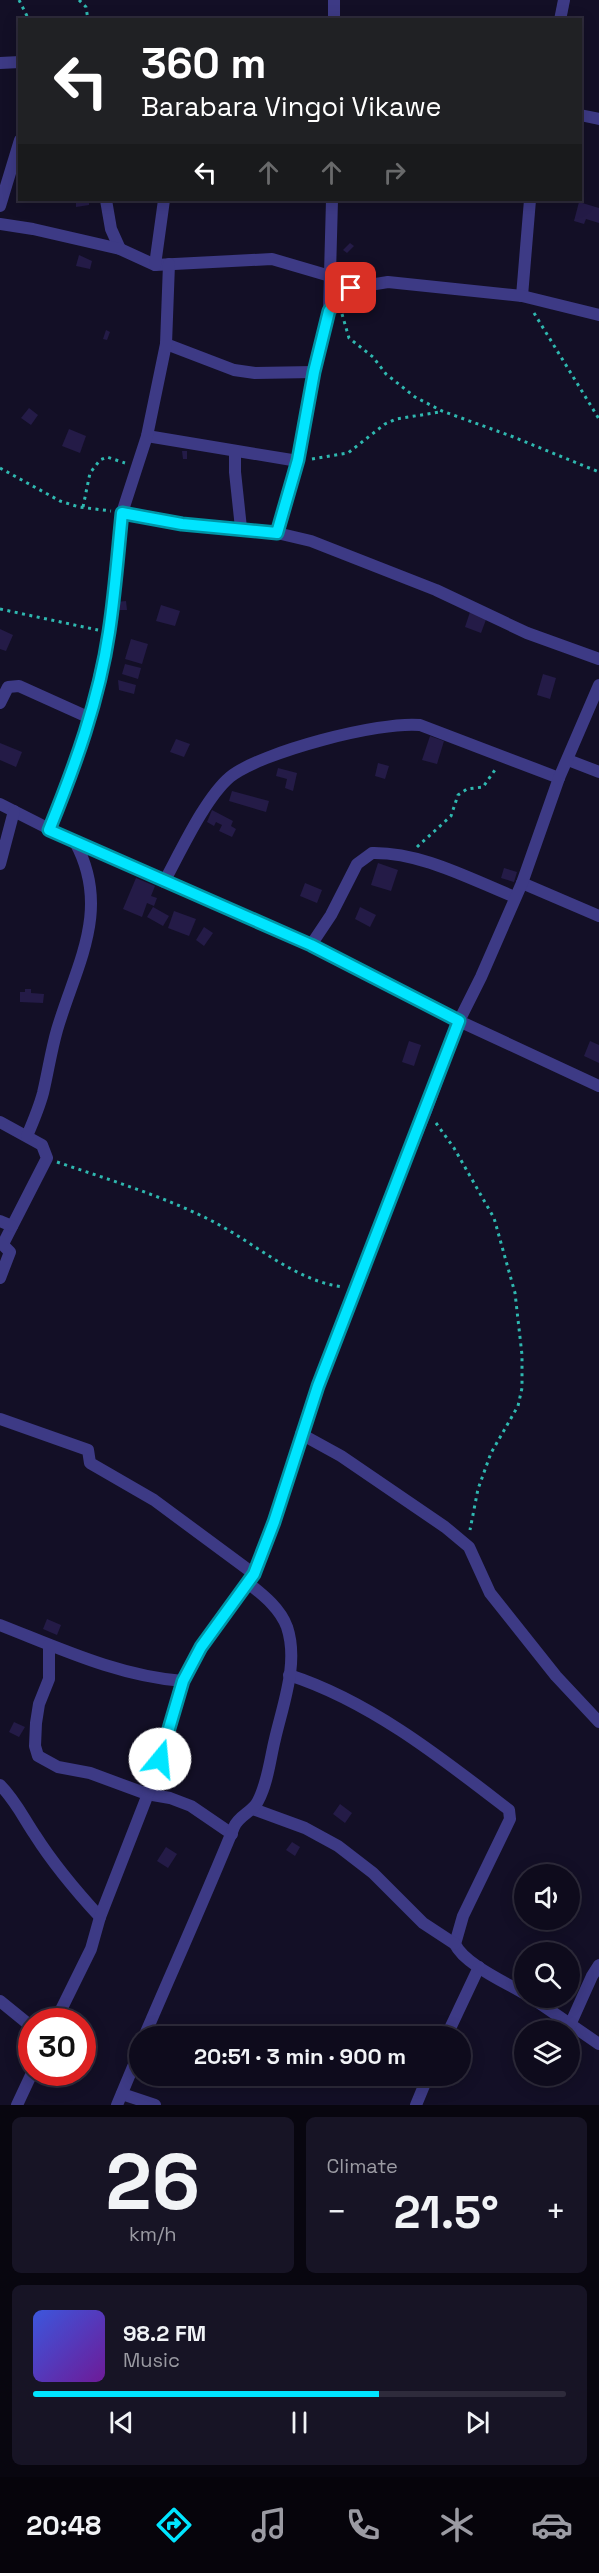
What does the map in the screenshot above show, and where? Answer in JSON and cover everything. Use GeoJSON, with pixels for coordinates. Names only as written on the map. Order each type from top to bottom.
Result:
{"type":"FeatureCollection","features":[{"type":"Feature","properties":{"kind":"street"},"geometry":{"type":"LineString","coordinates":[[334,0],[334,18]]}},
{"type":"Feature","properties":{"kind":"street"},"geometry":{"type":"LineString","coordinates":[[560,18],[564,0]]}},
{"type":"Feature","properties":{"kind":"street"},"geometry":{"type":"LineString","coordinates":[[0,63],[18,62]]}},
{"type":"Feature","properties":{"kind":"street"},"geometry":{"type":"LineString","coordinates":[[582,115],[599,119]]}},
{"type":"Feature","properties":{"kind":"street"},"geometry":{"type":"LineString","coordinates":[[0,206],[18,147]]}},
{"type":"Feature","properties":{"kind":"street"},"geometry":{"type":"LineString","coordinates":[[106,201],[111,229],[120,249]]}},
{"type":"Feature","properties":{"kind":"street"},"geometry":{"type":"LineString","coordinates":[[155,265],[164,201]]}},
{"type":"Feature","properties":{"kind":"street"},"geometry":{"type":"LineString","coordinates":[[277,533],[298,460],[314,372],[329,311],[332,201]]}},
{"type":"Feature","properties":{"kind":"street"},"geometry":{"type":"LineString","coordinates":[[522,296],[530,201]]}},
{"type":"Feature","properties":{"kind":"street"},"geometry":{"type":"LineString","coordinates":[[0,224],[120,249],[155,265],[272,259],[330,276]]}},
{"type":"Feature","properties":{"kind":"street"},"geometry":{"type":"LineString","coordinates":[[49,830],[90,718],[109,633],[122,513],[135,467],[147,436],[166,344],[170,264]]}},
{"type":"Feature","properties":{"kind":"street"},"geometry":{"type":"LineString","coordinates":[[329,311],[338,298],[351,288],[388,282],[522,296],[599,315]]}},
{"type":"Feature","properties":{"kind":"street"},"geometry":{"type":"LineString","coordinates":[[166,344],[234,370],[255,373],[314,372]]}},
{"type":"Feature","properties":{"kind":"street"},"geometry":{"type":"LineString","coordinates":[[147,436],[298,460]]}},
{"type":"Feature","properties":{"kind":"street"},"geometry":{"type":"LineString","coordinates":[[235,451],[236,488],[241,528]]}},
{"type":"Feature","properties":{"kind":"street"},"geometry":{"type":"LineString","coordinates":[[122,513],[182,524],[277,533],[311,541],[436,590],[526,633],[599,659]]}},
{"type":"Feature","properties":{"kind":"street"},"geometry":{"type":"LineString","coordinates":[[62,2008],[91,1949],[100,1917],[164,1747],[183,1681],[201,1647],[251,1578],[274,1522],[301,1434],[385,1211],[426,1111],[459,1021],[522,883],[559,778],[599,684]]}},
{"type":"Feature","properties":{"kind":"street"},"geometry":{"type":"LineString","coordinates":[[0,703],[8,687],[19,686],[90,718]]}},
{"type":"Feature","properties":{"kind":"street"},"geometry":{"type":"LineString","coordinates":[[164,882],[203,814],[229,778],[248,766],[317,741],[412,724],[420,725],[559,778]]}},
{"type":"Feature","properties":{"kind":"street"},"geometry":{"type":"LineString","coordinates":[[568,760],[599,772]]}},
{"type":"Feature","properties":{"kind":"street"},"geometry":{"type":"LineString","coordinates":[[0,804],[75,842],[311,945],[459,1021],[599,1086]]}},
{"type":"Feature","properties":{"kind":"street"},"geometry":{"type":"LineString","coordinates":[[0,864],[14,811]]}},
{"type":"Feature","properties":{"kind":"street"},"geometry":{"type":"LineString","coordinates":[[27,1136],[43,1095],[58,1029],[88,941],[90,881],[83,856],[75,842]]}},
{"type":"Feature","properties":{"kind":"street"},"geometry":{"type":"LineString","coordinates":[[311,945],[362,859],[372,853],[403,857],[458,874],[515,897]]}},
{"type":"Feature","properties":{"kind":"street"},"geometry":{"type":"LineString","coordinates":[[522,883],[599,916]]}},
{"type":"Feature","properties":{"kind":"street"},"geometry":{"type":"LineString","coordinates":[[0,1122],[42,1145],[47,1158],[4,1242],[4,1246],[10,1252],[0,1278]]}},
{"type":"Feature","properties":{"kind":"street"},"geometry":{"type":"LineString","coordinates":[[0,1221],[12,1226]]}},
{"type":"Feature","properties":{"kind":"street"},"geometry":{"type":"LineString","coordinates":[[0,1419],[88,1450],[90,1463],[154,1500],[251,1578],[287,1627],[289,1675],[269,1770],[258,1802],[253,1809],[241,1817],[232,1834],[149,2026]]}},
{"type":"Feature","properties":{"kind":"street"},"geometry":{"type":"LineString","coordinates":[[301,1434],[341,1456],[445,1527],[469,1547],[490,1593],[556,1676],[599,1722]]}},
{"type":"Feature","properties":{"kind":"street"},"geometry":{"type":"LineString","coordinates":[[0,1625],[105,1665],[168,1680],[183,1681]]}},
{"type":"Feature","properties":{"kind":"street"},"geometry":{"type":"LineString","coordinates":[[49,1645],[49,1679],[39,1704],[36,1723],[35,1746],[38,1756],[58,1767],[103,1776],[147,1794],[170,1798],[191,1806],[232,1834]]}},
{"type":"Feature","properties":{"kind":"street"},"geometry":{"type":"LineString","coordinates":[[289,1675],[320,1685],[409,1737],[436,1754],[509,1810],[510,1819],[463,1916],[455,1944]]}},
{"type":"Feature","properties":{"kind":"street"},"geometry":{"type":"LineString","coordinates":[[0,1785],[15,1800],[35,1835],[68,1882],[100,1917]]}},
{"type":"Feature","properties":{"kind":"street"},"geometry":{"type":"LineString","coordinates":[[253,1809],[305,1828],[338,1846],[373,1873],[423,1923],[455,1944],[459,1951],[479,1967],[514,1988]]}},
{"type":"Feature","properties":{"kind":"street"},"geometry":{"type":"LineString","coordinates":[[572,2020],[599,1965]]}},
{"type":"Feature","properties":{"kind":"street"},"geometry":{"type":"LineString","coordinates":[[451,2026],[479,1967]]}},
{"type":"Feature","properties":{"kind":"street"},"geometry":{"type":"LineString","coordinates":[[0,2001],[18,2016]]}},
{"type":"Feature","properties":{"kind":"street"},"geometry":{"type":"LineString","coordinates":[[546,2008],[563,2020]]}},
{"type":"Feature","properties":{"kind":"street"},"geometry":{"type":"LineString","coordinates":[[580,2032],[599,2044]]}},
{"type":"Feature","properties":{"kind":"street"},"geometry":{"type":"LineString","coordinates":[[129,2075],[119,2099],[155,2105]]}},
{"type":"Feature","properties":{"kind":"street"},"geometry":{"type":"LineString","coordinates":[[17,2105],[26,2086]]}},
{"type":"Feature","properties":{"kind":"street"},"geometry":{"type":"LineString","coordinates":[[416,2105],[424,2086]]}},
{"type":"Feature","properties":{"kind":"path"},"geometry":{"type":"LineString","coordinates":[[19,0],[28,18]]}},
{"type":"Feature","properties":{"kind":"path"},"geometry":{"type":"LineString","coordinates":[[79,0],[86,7],[88,18]]}},
{"type":"Feature","properties":{"kind":"path"},"geometry":{"type":"LineString","coordinates":[[522,296],[599,419]]}},
{"type":"Feature","properties":{"kind":"path"},"geometry":{"type":"LineString","coordinates":[[338,298],[349,338],[373,357],[386,374],[415,397],[442,411],[599,472]]}},
{"type":"Feature","properties":{"kind":"path"},"geometry":{"type":"LineString","coordinates":[[298,460],[348,453],[385,424],[396,419],[442,411]]}},
{"type":"Feature","properties":{"kind":"path"},"geometry":{"type":"LineString","coordinates":[[82,507],[90,474],[100,460],[107,457],[135,467]]}},
{"type":"Feature","properties":{"kind":"path"},"geometry":{"type":"LineString","coordinates":[[0,468],[60,501],[122,513]]}},
{"type":"Feature","properties":{"kind":"path"},"geometry":{"type":"LineString","coordinates":[[0,609],[109,633]]}},
{"type":"Feature","properties":{"kind":"path"},"geometry":{"type":"LineString","coordinates":[[403,857],[443,825],[451,816],[461,792],[483,787],[504,756]]}},
{"type":"Feature","properties":{"kind":"path"},"geometry":{"type":"LineString","coordinates":[[426,1111],[454,1148],[494,1218],[514,1293],[522,1355],[522,1388],[518,1406],[491,1453],[478,1489],[469,1547]]}},
{"type":"Feature","properties":{"kind":"path"},"geometry":{"type":"LineString","coordinates":[[47,1158],[158,1196],[213,1221],[309,1278],[327,1285],[357,1287]]}},
{"type":"Feature","properties":{"kind":"building"},"geometry":{"type":"Polygon","coordinates":[[[76,201],[89,201],[89,205],[76,207],[76,201]]]}},
{"type":"Feature","properties":{"kind":"building"},"geometry":{"type":"Polygon","coordinates":[[[579,202],[599,208],[599,223],[586,219],[584,224],[574,221],[579,202]]]}},
{"type":"Feature","properties":{"kind":"building"},"geometry":{"type":"Polygon","coordinates":[[[350,243],[354,246],[347,253],[343,250],[350,243]]]}},
{"type":"Feature","properties":{"kind":"building"},"geometry":{"type":"Polygon","coordinates":[[[79,255],[92,261],[90,269],[76,266],[79,255]]]}},
{"type":"Feature","properties":{"kind":"building"},"geometry":{"type":"Polygon","coordinates":[[[106,330],[110,332],[107,340],[103,339],[106,330]]]}},
{"type":"Feature","properties":{"kind":"building"},"geometry":{"type":"Polygon","coordinates":[[[29,408],[38,415],[31,425],[21,418],[29,408]]]}},
{"type":"Feature","properties":{"kind":"building"},"geometry":{"type":"Polygon","coordinates":[[[69,429],[86,436],[80,453],[62,446],[69,429]]]}},
{"type":"Feature","properties":{"kind":"building"},"geometry":{"type":"Polygon","coordinates":[[[182,451],[187,451],[187,459],[183,459],[182,451]]]}},
{"type":"Feature","properties":{"kind":"building"},"geometry":{"type":"Polygon","coordinates":[[[126,601],[127,610],[117,610],[116,602],[126,601]]]}},
{"type":"Feature","properties":{"kind":"building"},"geometry":{"type":"Polygon","coordinates":[[[161,605],[180,611],[175,626],[156,621],[161,605]]]}},
{"type":"Feature","properties":{"kind":"building"},"geometry":{"type":"Polygon","coordinates":[[[470,612],[487,617],[481,633],[465,627],[470,612]]]}},
{"type":"Feature","properties":{"kind":"building"},"geometry":{"type":"Polygon","coordinates":[[[0,629],[13,635],[6,651],[0,649],[0,629]]]}},
{"type":"Feature","properties":{"kind":"building"},"geometry":{"type":"Polygon","coordinates":[[[131,639],[148,644],[142,664],[125,659],[131,639]]]}},
{"type":"Feature","properties":{"kind":"building"},"geometry":{"type":"Polygon","coordinates":[[[125,664],[141,668],[138,679],[122,674],[125,664]]]}},
{"type":"Feature","properties":{"kind":"building"},"geometry":{"type":"Polygon","coordinates":[[[543,674],[556,678],[550,699],[537,695],[543,674]]]}},
{"type":"Feature","properties":{"kind":"building"},"geometry":{"type":"Polygon","coordinates":[[[118,680],[136,685],[134,694],[119,690],[118,680]]]}},
{"type":"Feature","properties":{"kind":"building"},"geometry":{"type":"Polygon","coordinates":[[[430,736],[444,741],[437,764],[422,760],[430,736]]]}},
{"type":"Feature","properties":{"kind":"building"},"geometry":{"type":"Polygon","coordinates":[[[176,739],[190,744],[184,757],[170,752],[176,739]]]}},
{"type":"Feature","properties":{"kind":"building"},"geometry":{"type":"Polygon","coordinates":[[[0,743],[22,752],[16,767],[0,760],[0,743]]]}},
{"type":"Feature","properties":{"kind":"building"},"geometry":{"type":"Polygon","coordinates":[[[378,763],[389,766],[385,779],[375,776],[378,763]]]}},
{"type":"Feature","properties":{"kind":"building"},"geometry":{"type":"Polygon","coordinates":[[[278,768],[297,773],[293,791],[285,788],[287,779],[276,776],[278,768]]]}},
{"type":"Feature","properties":{"kind":"building"},"geometry":{"type":"Polygon","coordinates":[[[232,791],[269,801],[266,812],[229,801],[232,791]]]}},
{"type":"Feature","properties":{"kind":"building"},"geometry":{"type":"Polygon","coordinates":[[[212,810],[233,821],[231,826],[236,829],[232,837],[219,831],[222,825],[216,822],[214,826],[207,822],[212,810]]]}},
{"type":"Feature","properties":{"kind":"building"},"geometry":{"type":"Polygon","coordinates":[[[378,863],[398,870],[391,891],[371,885],[378,863]]]}},
{"type":"Feature","properties":{"kind":"building"},"geometry":{"type":"Polygon","coordinates":[[[504,868],[517,872],[514,882],[501,878],[504,868]]]}},
{"type":"Feature","properties":{"kind":"building"},"geometry":{"type":"Polygon","coordinates":[[[136,878],[155,886],[151,896],[157,898],[154,906],[147,903],[142,917],[123,909],[136,878]]]}},
{"type":"Feature","properties":{"kind":"building"},"geometry":{"type":"Polygon","coordinates":[[[305,883],[322,890],[317,903],[300,896],[305,883]]]}},
{"type":"Feature","properties":{"kind":"building"},"geometry":{"type":"Polygon","coordinates":[[[153,907],[169,916],[163,926],[147,917],[153,907]]]}},
{"type":"Feature","properties":{"kind":"building"},"geometry":{"type":"Polygon","coordinates":[[[360,907],[376,915],[370,927],[355,919],[360,907]]]}},
{"type":"Feature","properties":{"kind":"building"},"geometry":{"type":"Polygon","coordinates":[[[174,911],[196,919],[189,936],[168,928],[174,911]]]}},
{"type":"Feature","properties":{"kind":"building"},"geometry":{"type":"Polygon","coordinates":[[[204,927],[213,933],[204,946],[196,940],[204,927]]]}},
{"type":"Feature","properties":{"kind":"building"},"geometry":{"type":"Polygon","coordinates":[[[25,989],[31,989],[31,993],[44,994],[43,1003],[20,1002],[20,992],[25,992],[25,989]]]}},
{"type":"Feature","properties":{"kind":"building"},"geometry":{"type":"Polygon","coordinates":[[[409,1041],[421,1045],[414,1066],[402,1062],[409,1041]]]}},
{"type":"Feature","properties":{"kind":"building"},"geometry":{"type":"Polygon","coordinates":[[[590,1041],[599,1045],[599,1063],[584,1056],[590,1041]]]}},
{"type":"Feature","properties":{"kind":"building"},"geometry":{"type":"Polygon","coordinates":[[[47,1619],[61,1625],[57,1635],[43,1629],[47,1619]]]}},
{"type":"Feature","properties":{"kind":"building"},"geometry":{"type":"Polygon","coordinates":[[[14,1722],[25,1727],[19,1737],[9,1732],[14,1722]]]}},
{"type":"Feature","properties":{"kind":"building"},"geometry":{"type":"Polygon","coordinates":[[[340,1804],[352,1813],[345,1823],[333,1814],[340,1804]]]}},
{"type":"Feature","properties":{"kind":"building"},"geometry":{"type":"Polygon","coordinates":[[[292,1842],[300,1847],[295,1856],[286,1850],[292,1842]]]}},
{"type":"Feature","properties":{"kind":"building"},"geometry":{"type":"Polygon","coordinates":[[[166,1847],[177,1854],[168,1868],[157,1861],[166,1847]]]}},
{"type":"Feature","properties":{"kind":"route"},"geometry":{"type":"LineString","coordinates":[[160,1759],[183,1681],[201,1647],[233,1606],[254,1574],[274,1522],[318,1386],[459,1021],[311,945],[49,830],[90,718],[109,633],[122,513],[196,526],[241,528],[277,533],[298,460],[314,372],[329,311],[338,298],[351,288]]}}]}
